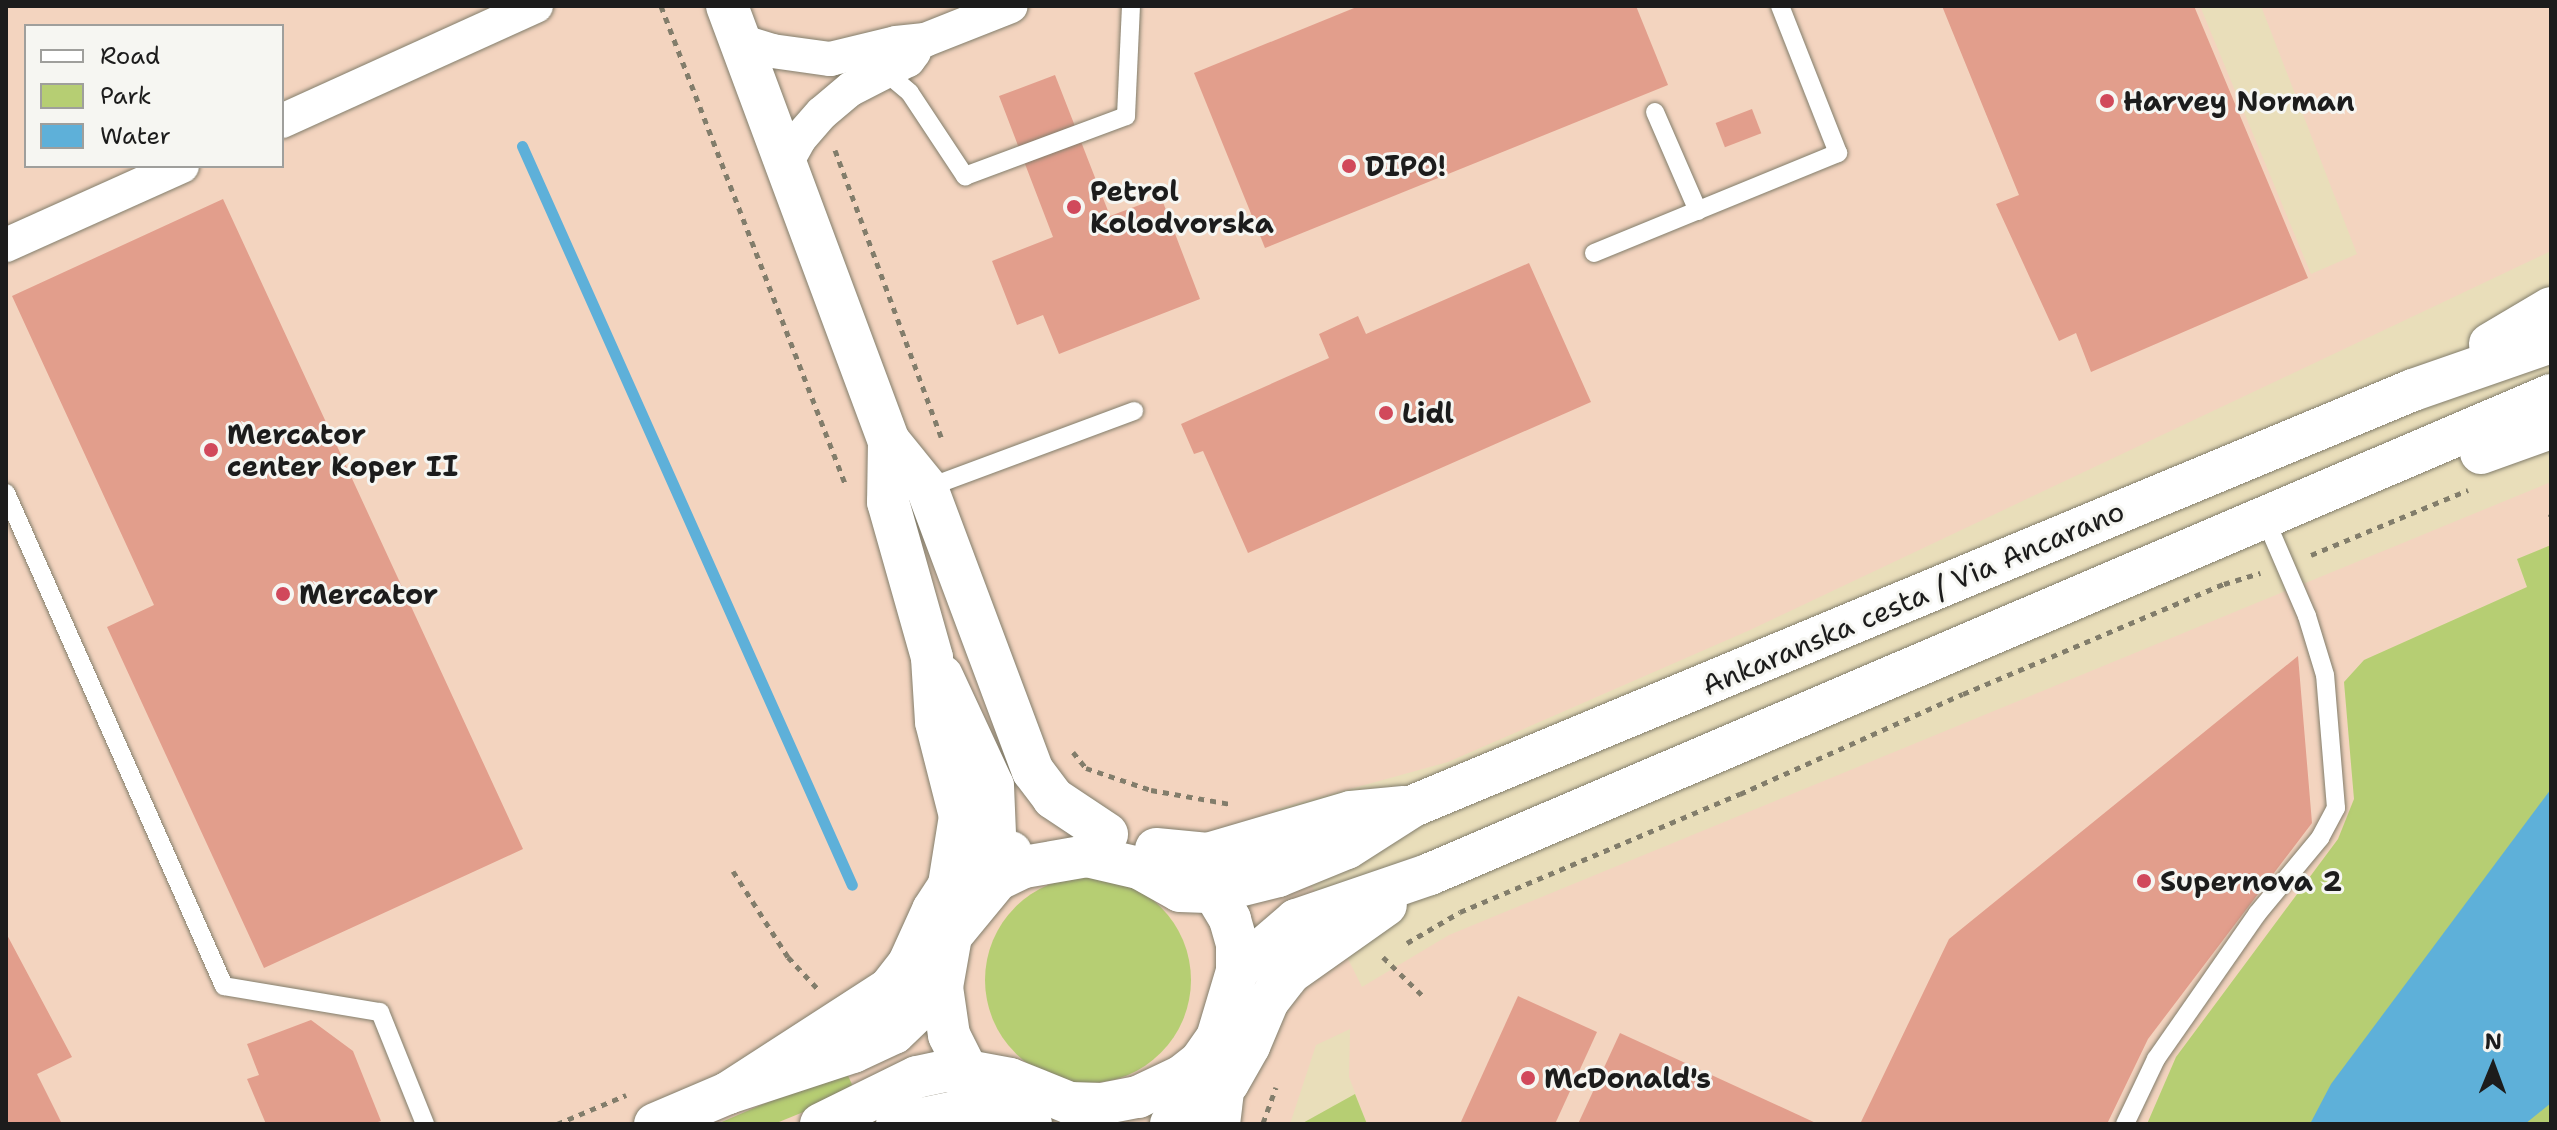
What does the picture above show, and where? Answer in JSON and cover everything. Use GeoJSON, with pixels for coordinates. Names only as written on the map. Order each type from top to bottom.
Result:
{"type":"FeatureCollection","features":[{"type":"Feature","properties":{"kind":"street"},"geometry":{"type":"LineString","coordinates":[[284,120],[536,6]]}},
{"type":"Feature","properties":{"kind":"street"},"geometry":{"type":"LineString","coordinates":[[734,24],[772,51],[830,59],[896,43],[925,40],[1011,6]]}},
{"type":"Feature","properties":{"kind":"street"},"geometry":{"type":"LineString","coordinates":[[734,24],[889,441],[927,488],[1033,771],[1053,798],[1107,834],[1156,849],[1214,892],[1230,919],[1237,944],[1237,971],[1217,1038],[1200,1062],[1182,1076],[1138,1097],[1101,1104],[1070,1103],[1010,1079],[967,1071],[917,1077],[821,1124]]}},
{"type":"Feature","properties":{"kind":"street"},"geometry":{"type":"LineString","coordinates":[[786,163],[822,113],[883,70],[908,60],[925,40]]}},
{"type":"Feature","properties":{"kind":"street"},"geometry":{"type":"LineString","coordinates":[[6,245],[178,168]]}},
{"type":"Feature","properties":{"kind":"street"},"geometry":{"type":"LineString","coordinates":[[2413,390],[2551,308]]}},
{"type":"Feature","properties":{"kind":"street"},"geometry":{"type":"LineString","coordinates":[[2413,390],[2551,342]]}},
{"type":"Feature","properties":{"kind":"street","name":"Ankaranska cesta / Via Ancarano"},"geometry":{"type":"LineString","coordinates":[[1214,892],[1278,876],[1347,848],[1413,806],[2413,390]]}},
{"type":"Feature","properties":{"kind":"street"},"geometry":{"type":"LineString","coordinates":[[1237,971],[1296,920],[1430,874],[2082,599],[2551,395]]}},
{"type":"Feature","properties":{"kind":"street"},"geometry":{"type":"LineString","coordinates":[[2082,599],[2277,548],[2551,428]]}},
{"type":"Feature","properties":{"kind":"street"},"geometry":{"type":"LineString","coordinates":[[728,1093],[889,989],[909,963],[933,910],[949,885],[960,816],[936,722],[932,658],[888,502],[889,441]]}},
{"type":"Feature","properties":{"kind":"street"},"geometry":{"type":"LineString","coordinates":[[932,658],[962,713],[993,786],[997,869]]}},
{"type":"Feature","properties":{"kind":"street","name":"Ankaranska cesta / Via Ancarano"},"geometry":{"type":"LineString","coordinates":[[1156,849],[1208,854],[1351,812],[1413,806]]}},
{"type":"Feature","properties":{"kind":"street"},"geometry":{"type":"LineString","coordinates":[[1019,1119],[967,1071],[949,1035],[942,987],[951,936],[997,869],[1032,842],[1072,835],[1107,834]]}},
{"type":"Feature","properties":{"kind":"street"},"geometry":{"type":"LineString","coordinates":[[949,885],[997,869],[1087,856],[1139,868],[1180,891],[1214,892]]}},
{"type":"Feature","properties":{"kind":"street"},"geometry":{"type":"LineString","coordinates":[[1175,1123],[1204,1105],[1228,1083],[1249,1046],[1268,1001],[1291,972],[1430,874]]}},
{"type":"Feature","properties":{"kind":"street"},"geometry":{"type":"LineString","coordinates":[[641,1109],[728,1093],[853,1052],[894,1033],[942,987]]}},
{"type":"Feature","properties":{"kind":"street"},"geometry":{"type":"LineString","coordinates":[[1175,1123],[1182,1076]]}},
{"type":"Feature","properties":{"kind":"street"},"geometry":{"type":"LineString","coordinates":[[1223,1124],[1228,1083]]}},
{"type":"Feature","properties":{"kind":"street"},"geometry":{"type":"LineString","coordinates":[[897,1124],[955,1112],[1019,1119]]}},
{"type":"Feature","properties":{"kind":"lane"},"geometry":{"type":"LineString","coordinates":[[883,70],[910,93],[965,176],[1126,116],[1131,6]]}},
{"type":"Feature","properties":{"kind":"lane"},"geometry":{"type":"LineString","coordinates":[[1594,253],[1838,153],[1780,6]]}},
{"type":"Feature","properties":{"kind":"lane"},"geometry":{"type":"LineString","coordinates":[[1655,112],[1698,211]]}},
{"type":"Feature","properties":{"kind":"lane"},"geometry":{"type":"LineString","coordinates":[[927,488],[1134,411]]}},
{"type":"Feature","properties":{"kind":"lane"},"geometry":{"type":"LineString","coordinates":[[6,493],[224,986],[380,1012],[425,1124]]}},
{"type":"Feature","properties":{"kind":"lane"},"geometry":{"type":"LineString","coordinates":[[2125,1124],[2156,1059],[2257,914],[2320,838],[2336,808],[2325,675],[2307,616],[2277,548]]}},
{"type":"Feature","properties":{"kind":"path"},"geometry":{"type":"LineString","coordinates":[[661,6],[851,500]]}},
{"type":"Feature","properties":{"kind":"path"},"geometry":{"type":"LineString","coordinates":[[1372,964],[1460,912],[2224,584],[2277,548],[2482,485]]}},
{"type":"Feature","properties":{"kind":"path"},"geometry":{"type":"LineString","coordinates":[[733,871],[788,957],[823,995]]}},
{"type":"Feature","properties":{"kind":"path"},"geometry":{"type":"LineString","coordinates":[[1383,957],[1422,995]]}},
{"type":"Feature","properties":{"kind":"path"},"geometry":{"type":"LineString","coordinates":[[557,1124],[641,1109]]}},
{"type":"Feature","properties":{"kind":"shaded area"},"geometry":{"type":"Polygon","coordinates":[[[6,6],[2200,6],[2311,274],[2357,254],[2261,6],[2551,6],[2551,251],[1750,630],[1448,762],[1274,810],[1362,987],[1449,935],[2551,482],[2551,545],[2517,559],[2527,587],[2364,660],[2344,682],[2354,799],[2338,839],[2176,1057],[2147,1124],[1367,1124],[1349,1077],[1350,1029],[1316,1045],[1290,1124],[6,1124],[6,6]]]}},
{"type":"Feature","properties":{"kind":"green space"},"geometry":{"type":"Polygon","coordinates":[[[2551,545],[2551,1124],[2147,1124],[2176,1057],[2338,839],[2354,799],[2344,682],[2364,660],[2527,587],[2517,559],[2551,545]]]}},
{"type":"Feature","properties":{"kind":"green space"},"geometry":{"type":"Polygon","coordinates":[[[1088,877],[1127,885],[1161,907],[1183,941],[1191,980],[1183,1019],[1161,1053],[1127,1075],[1088,1083],[1049,1075],[1015,1053],[993,1019],[985,980],[993,941],[1015,907],[1049,885],[1088,877]]]}},
{"type":"Feature","properties":{"kind":"green space"},"geometry":{"type":"Polygon","coordinates":[[[845,1069],[855,1091],[774,1124],[717,1124],[845,1069]]]}},
{"type":"Feature","properties":{"kind":"green space"},"geometry":{"type":"Polygon","coordinates":[[[1355,1094],[1367,1124],[1301,1124],[1355,1094]]]}},
{"type":"Feature","properties":{"kind":"water"},"geometry":{"type":"Polygon","coordinates":[[[2551,789],[2551,1103],[2525,1124],[2310,1124],[2331,1084],[2551,789]]]}},
{"type":"Feature","properties":{"kind":"building","name":"DIPO!"},"geometry":{"type":"Polygon","coordinates":[[[1359,6],[1636,6],[1668,85],[1265,248],[1194,73],[1359,6]]]}},
{"type":"Feature","properties":{"kind":"building","name":"Harvey Norman"},"geometry":{"type":"Polygon","coordinates":[[[1942,6],[2194,6],[2308,278],[2091,372],[2076,333],[2059,341],[1996,204],[2019,195],[1942,6]]]}},
{"type":"Feature","properties":{"kind":"building","name":"Petrol Kolodvorska"},"geometry":{"type":"Polygon","coordinates":[[[1055,75],[1110,216],[1161,197],[1200,299],[1059,354],[1043,315],[1017,325],[992,261],[1053,237],[999,96],[1055,75]]]}},
{"type":"Feature","properties":{"kind":"building"},"geometry":{"type":"Polygon","coordinates":[[[1752,109],[1761,133],[1725,147],[1716,123],[1752,109]]]}},
{"type":"Feature","properties":{"kind":"building","name":"Mercator center Koper II"},"geometry":{"type":"Polygon","coordinates":[[[223,199],[523,849],[264,968],[107,627],[154,605],[12,296],[223,199]]]}},
{"type":"Feature","properties":{"kind":"building","name":"Lidl"},"geometry":{"type":"Polygon","coordinates":[[[1529,263],[1591,402],[1248,553],[1203,451],[1194,454],[1181,424],[1329,358],[1319,334],[1358,316],[1366,334],[1529,263]]]}},
{"type":"Feature","properties":{"kind":"building","name":"Supernova 2"},"geometry":{"type":"Polygon","coordinates":[[[2298,656],[2312,823],[2148,1039],[2107,1124],[1860,1124],[1949,939],[2298,656]]]}},
{"type":"Feature","properties":{"kind":"building"},"geometry":{"type":"Polygon","coordinates":[[[6,933],[72,1057],[37,1074],[62,1124],[6,1124],[6,933]]]}},
{"type":"Feature","properties":{"kind":"building","name":"McDonald's"},"geometry":{"type":"Polygon","coordinates":[[[1518,996],[1597,1032],[1555,1124],[1460,1124],[1518,996]]]}},
{"type":"Feature","properties":{"kind":"building"},"geometry":{"type":"Polygon","coordinates":[[[311,1020],[353,1051],[381,1121],[372,1124],[266,1124],[247,1079],[259,1075],[247,1044],[311,1020]]]}},
{"type":"Feature","properties":{"kind":"building"},"geometry":{"type":"Polygon","coordinates":[[[1620,1033],[1818,1124],[1578,1124],[1620,1033]]]}},
{"type":"Feature","properties":{"kind":"waterway"},"geometry":{"type":"LineString","coordinates":[[522,146],[852,885]]}},
{"type":"Feature","properties":{"kind":"place","name":"Harvey Norman"},"geometry":{"type":"Point","coordinates":[2107,101]}},
{"type":"Feature","properties":{"kind":"place","name":"DIPO!"},"geometry":{"type":"Point","coordinates":[1349,166]}},
{"type":"Feature","properties":{"kind":"place","name":"Petrol Kolodvorska"},"geometry":{"type":"Point","coordinates":[1074,207]}},
{"type":"Feature","properties":{"kind":"place","name":"Lidl"},"geometry":{"type":"Point","coordinates":[1386,413]}},
{"type":"Feature","properties":{"kind":"place","name":"Mercator center Koper II"},"geometry":{"type":"Point","coordinates":[211,450]}},
{"type":"Feature","properties":{"kind":"place","name":"Mercator"},"geometry":{"type":"Point","coordinates":[283,594]}},
{"type":"Feature","properties":{"kind":"place","name":"Supernova 2"},"geometry":{"type":"Point","coordinates":[2144,881]}},
{"type":"Feature","properties":{"kind":"place","name":"McDonald's"},"geometry":{"type":"Point","coordinates":[1528,1078]}}]}
